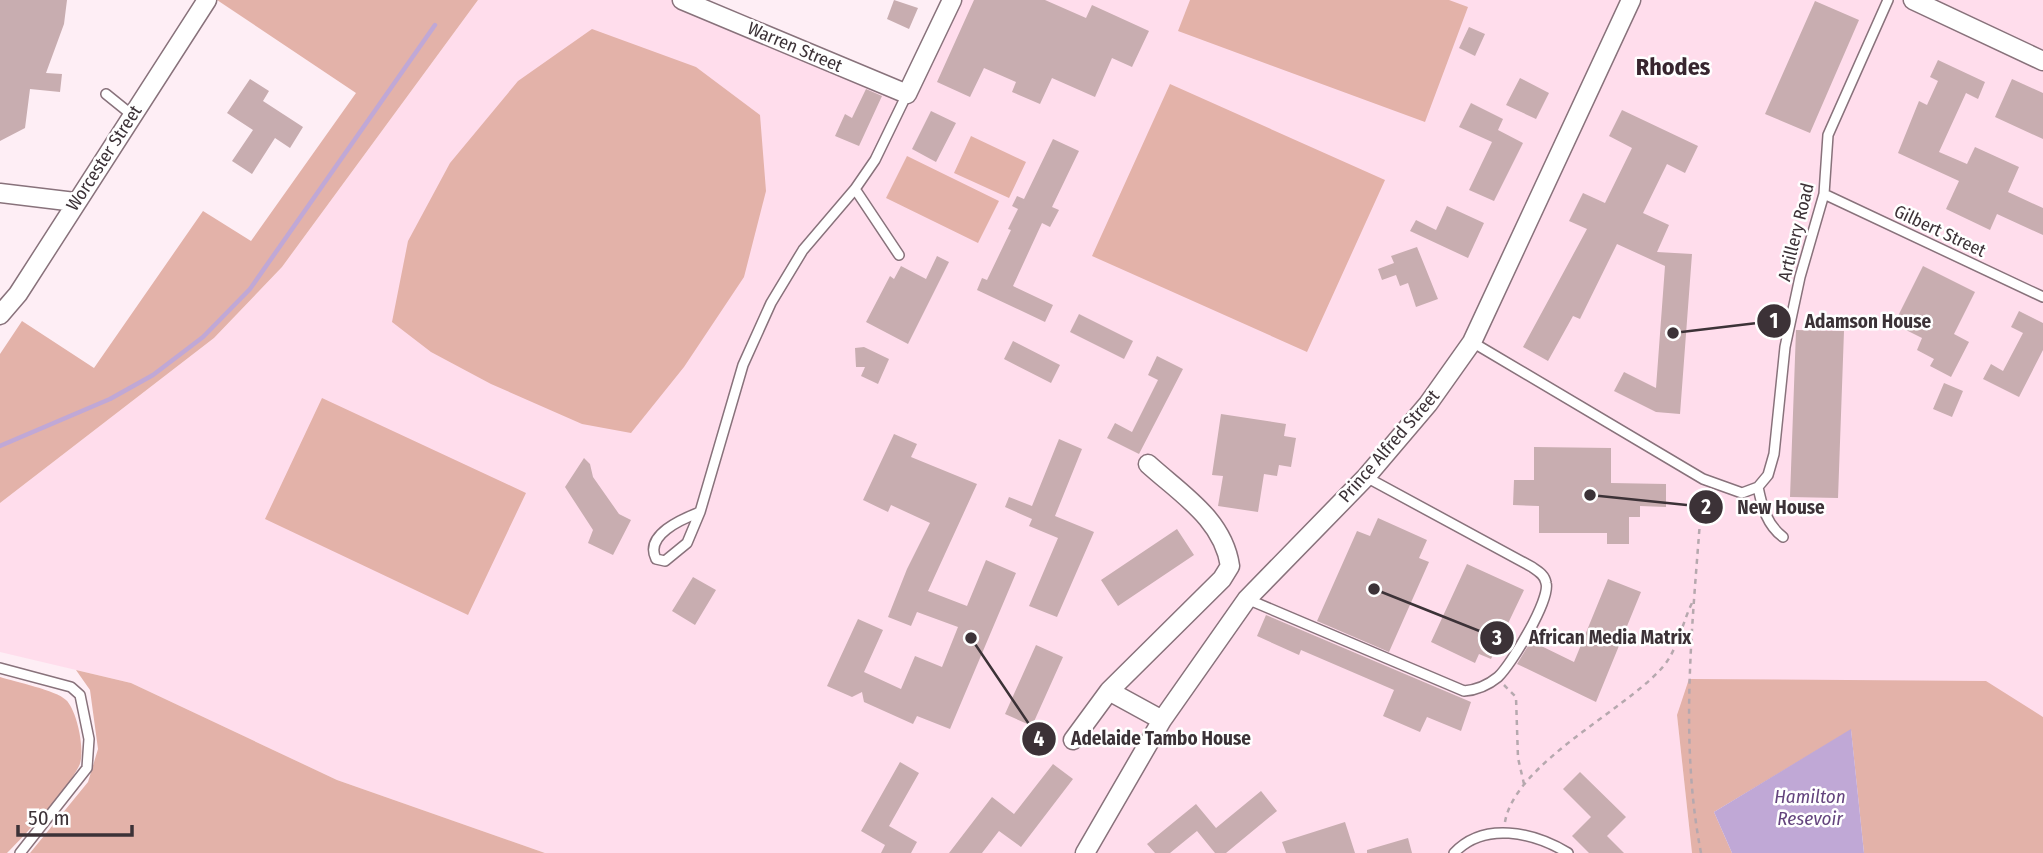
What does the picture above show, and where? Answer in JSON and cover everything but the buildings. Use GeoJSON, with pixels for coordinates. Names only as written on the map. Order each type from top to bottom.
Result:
{"type":"FeatureCollection","features":[{"type":"Feature","properties":{"kind":"street","name":"Worcester Street"},"geometry":{"type":"LineString","coordinates":[[0,315],[18,294],[207,0]]}},
{"type":"Feature","properties":{"kind":"street","name":"Warren Street"},"geometry":{"type":"LineString","coordinates":[[682,0],[908,94]]}},
{"type":"Feature","properties":{"kind":"street"},"geometry":{"type":"LineString","coordinates":[[908,94],[952,0]]}},
{"type":"Feature","properties":{"kind":"street","name":"Prince Alfred Street"},"geometry":{"type":"LineString","coordinates":[[1085,853],[1162,720],[1247,599],[1366,477],[1428,404],[1472,342],[1631,0]]}},
{"type":"Feature","properties":{"kind":"street"},"geometry":{"type":"LineString","coordinates":[[1913,0],[2043,61]]}},
{"type":"Feature","properties":{"kind":"street"},"geometry":{"type":"LineString","coordinates":[[0,193],[75,202]]}},
{"type":"Feature","properties":{"kind":"street"},"geometry":{"type":"LineString","coordinates":[[1073,740],[1109,691],[1222,579],[1230,566],[1223,539],[1215,524],[1148,464]]}},
{"type":"Feature","properties":{"kind":"street"},"geometry":{"type":"LineString","coordinates":[[1109,691],[1162,720]]}},
{"type":"Feature","properties":{"kind":"lane","name":"Artillery Road"},"geometry":{"type":"LineString","coordinates":[[1758,487],[1768,475],[1774,454],[1785,346],[1800,277],[1824,194],[1828,135],[1888,0]]}},
{"type":"Feature","properties":{"kind":"lane"},"geometry":{"type":"LineString","coordinates":[[106,94],[132,115]]}},
{"type":"Feature","properties":{"kind":"lane"},"geometry":{"type":"LineString","coordinates":[[700,512],[684,518],[657,539],[653,548],[656,559],[665,561],[687,543],[700,512],[743,365],[771,303],[803,250],[855,190],[875,160],[908,94]]}},
{"type":"Feature","properties":{"kind":"lane"},"geometry":{"type":"LineString","coordinates":[[855,190],[899,255]]}},
{"type":"Feature","properties":{"kind":"lane","name":"Gilbert Street"},"geometry":{"type":"LineString","coordinates":[[1824,194],[2043,297]]}},
{"type":"Feature","properties":{"kind":"lane"},"geometry":{"type":"LineString","coordinates":[[1472,342],[1703,479],[1742,493],[1758,487],[1763,510],[1775,531],[1783,537]]}},
{"type":"Feature","properties":{"kind":"lane"},"geometry":{"type":"LineString","coordinates":[[1247,599],[1464,691],[1476,690],[1500,676],[1547,594],[1544,576],[1366,477]]}},
{"type":"Feature","properties":{"kind":"lane"},"geometry":{"type":"LineString","coordinates":[[0,668],[71,687],[80,695],[89,739],[87,768],[20,853]]}},
{"type":"Feature","properties":{"kind":"lane"},"geometry":{"type":"LineString","coordinates":[[1454,853],[1466,841],[1483,833],[1504,833],[1557,847],[1567,853]]}},
{"type":"Feature","properties":{"kind":"path"},"geometry":{"type":"LineString","coordinates":[[1701,853],[1692,808],[1686,721],[1703,479]]}},
{"type":"Feature","properties":{"kind":"path"},"geometry":{"type":"LineString","coordinates":[[1504,833],[1512,800],[1524,784],[1570,742],[1662,669],[1695,598]]}},
{"type":"Feature","properties":{"kind":"path"},"geometry":{"type":"LineString","coordinates":[[1500,676],[1507,691],[1516,697],[1518,758],[1524,784]]}},
{"type":"Feature","properties":{"kind":"shaded area"},"geometry":{"type":"Polygon","coordinates":[[[217,0],[478,0],[282,267],[214,338],[0,503],[0,354],[22,321],[94,368],[203,211],[251,241],[356,93],[217,0]]]}},
{"type":"Feature","properties":{"kind":"shaded area"},"geometry":{"type":"Polygon","coordinates":[[[478,0],[673,0],[912,101],[959,0],[2043,0],[2043,717],[2031,712],[1677,715],[1692,853],[545,853],[337,780],[131,683],[0,652],[0,503],[214,338],[282,267],[478,0]]]}},
{"type":"Feature","properties":{"kind":"shaded area"},"geometry":{"type":"Polygon","coordinates":[[[1190,0],[1449,0],[1468,7],[1425,122],[1178,31],[1190,0]]]}},
{"type":"Feature","properties":{"kind":"shaded area"},"geometry":{"type":"Polygon","coordinates":[[[592,29],[696,67],[760,115],[766,191],[744,277],[684,367],[631,433],[582,424],[491,384],[431,352],[392,322],[408,241],[450,163],[518,81],[592,29]]]}},
{"type":"Feature","properties":{"kind":"shaded area"},"geometry":{"type":"Polygon","coordinates":[[[1170,84],[1385,180],[1307,352],[1092,256],[1170,84]]]}},
{"type":"Feature","properties":{"kind":"shaded area"},"geometry":{"type":"Polygon","coordinates":[[[971,136],[1026,162],[1009,198],[954,173],[971,136]]]}},
{"type":"Feature","properties":{"kind":"shaded area"},"geometry":{"type":"Polygon","coordinates":[[[907,156],[999,201],[978,243],[886,198],[907,156]]]}},
{"type":"Feature","properties":{"kind":"shaded area"},"geometry":{"type":"Polygon","coordinates":[[[322,398],[526,493],[468,615],[265,519],[322,398]]]}},
{"type":"Feature","properties":{"kind":"shaded area"},"geometry":{"type":"Polygon","coordinates":[[[76,670],[131,683],[337,780],[545,853],[30,853],[88,782],[98,749],[90,690],[76,670]]]}},
{"type":"Feature","properties":{"kind":"shaded area"},"geometry":{"type":"Polygon","coordinates":[[[0,677],[45,690],[66,700],[74,713],[81,742],[81,760],[74,776],[7,853],[0,853],[0,677]]]}},
{"type":"Feature","properties":{"kind":"shaded area"},"geometry":{"type":"Polygon","coordinates":[[[1689,679],[1986,681],[2043,717],[2043,853],[1864,853],[1851,730],[1714,812],[1732,853],[1692,853],[1677,715],[1689,679]]]}},
{"type":"Feature","properties":{"kind":"water","name":"Hamilton Resevoir"},"geometry":{"type":"Polygon","coordinates":[[[1851,729],[1864,853],[1732,853],[1714,812],[1851,729]]]}},
{"type":"Feature","properties":{"kind":"waterway"},"geometry":{"type":"LineString","coordinates":[[0,446],[110,399],[153,375],[203,337],[250,289],[435,25]]}},
{"type":"Feature","properties":{"kind":"place","name":"Adamson House"},"geometry":{"type":"Point","coordinates":[1673,333]}},
{"type":"Feature","properties":{"kind":"place","name":"New House"},"geometry":{"type":"Point","coordinates":[1590,495]}},
{"type":"Feature","properties":{"kind":"place","name":"African Media Matrix"},"geometry":{"type":"Point","coordinates":[1374,589]}},
{"type":"Feature","properties":{"kind":"place","name":"Adelaide Tambo House"},"geometry":{"type":"Point","coordinates":[971,638]}},
{"type":"Feature","properties":{"kind":"district","name":"Rhodes"},"geometry":{"type":"Point","coordinates":[1673,67]}}]}
